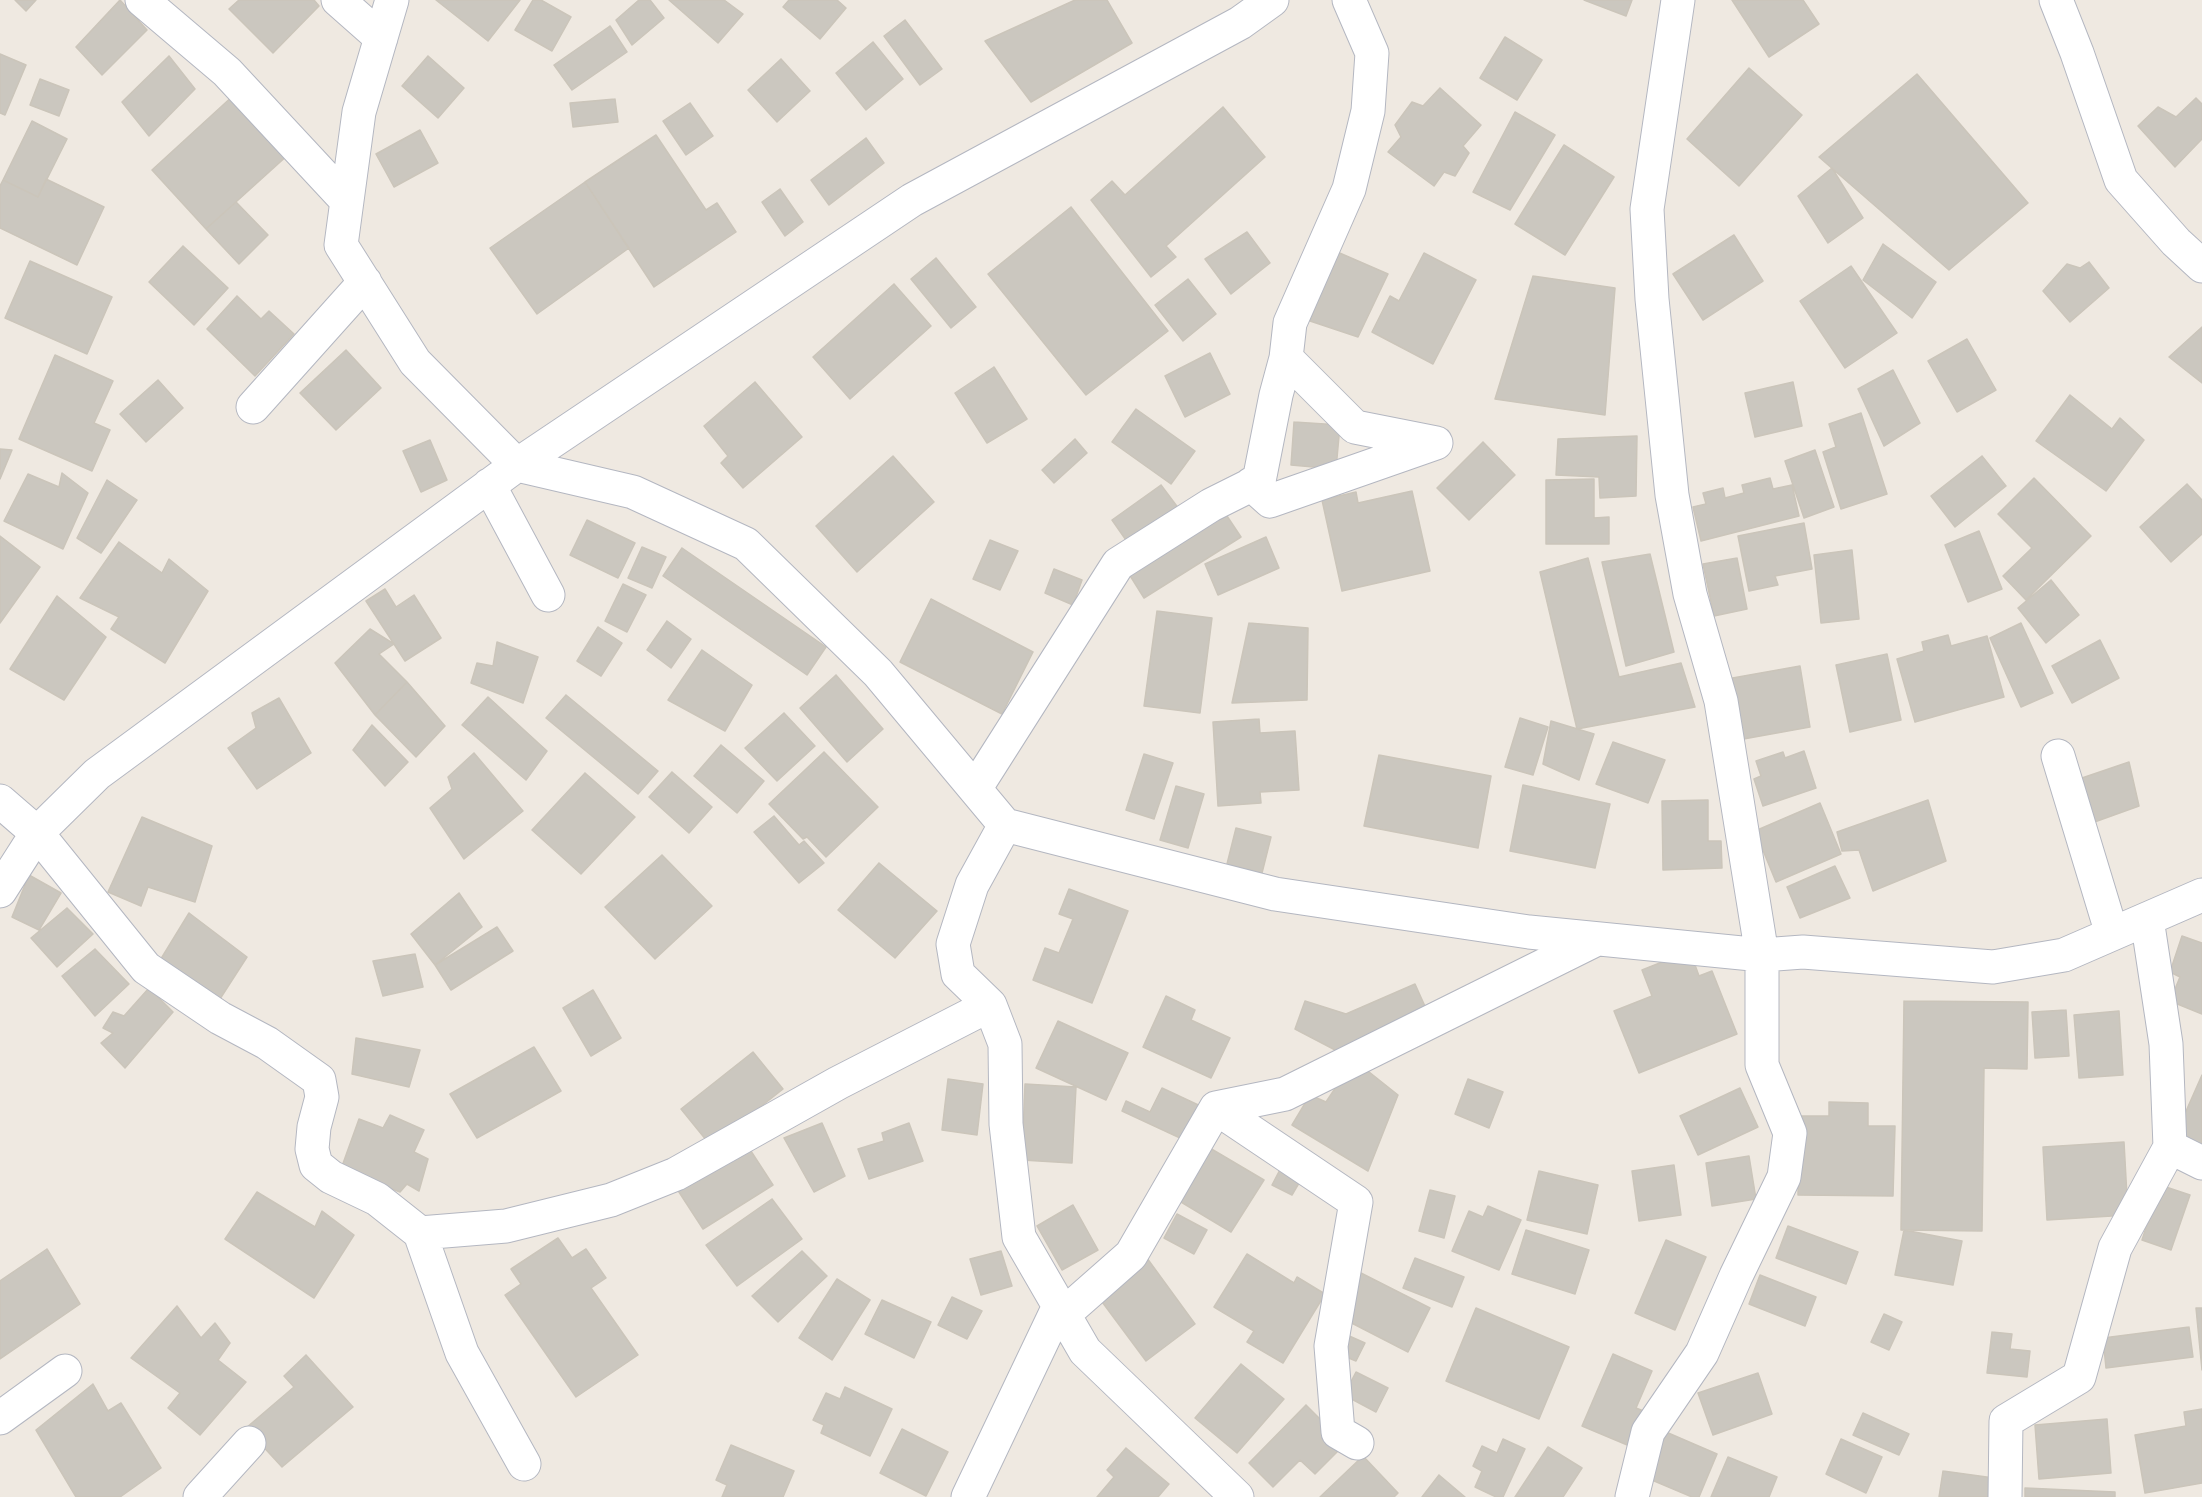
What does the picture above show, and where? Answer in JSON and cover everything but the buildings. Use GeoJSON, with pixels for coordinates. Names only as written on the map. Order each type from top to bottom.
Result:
{"type":"FeatureCollection","features":[{"type":"Feature","properties":{"kind":"street"},"geometry":{"type":"LineString","coordinates":[[142,0],[227,72],[347,201]]}},
{"type":"Feature","properties":{"kind":"street"},"geometry":{"type":"LineString","coordinates":[[338,0],[381,38]]}},
{"type":"Feature","properties":{"kind":"street"},"geometry":{"type":"LineString","coordinates":[[392,0],[359,112],[341,245],[415,362],[517,465],[633,492],[746,544],[878,673],[1005,825],[1275,894],[1529,932],[1762,955],[1803,952],[1993,967],[2064,955],[2202,895]]}},
{"type":"Feature","properties":{"kind":"street"},"geometry":{"type":"LineString","coordinates":[[0,891],[37,833],[97,774],[517,465],[912,200],[1240,23],[1272,0]]}},
{"type":"Feature","properties":{"kind":"street"},"geometry":{"type":"LineString","coordinates":[[975,789],[1118,564],[1211,505],[1259,480],[1286,358],[1290,322],[1349,189],[1368,111],[1372,53],[1349,0]]}},
{"type":"Feature","properties":{"kind":"street"},"geometry":{"type":"LineString","coordinates":[[1632,1497],[1648,1432],[1702,1353],[1784,1177],[1790,1133],[1762,1065],[1762,955],[1721,701],[1690,594],[1672,495],[1652,299],[1647,209],[1678,0]]}},
{"type":"Feature","properties":{"kind":"street"},"geometry":{"type":"LineString","coordinates":[[2056,0],[2121,180],[2176,242],[2202,266]]}},
{"type":"Feature","properties":{"kind":"street"},"geometry":{"type":"LineString","coordinates":[[253,407],[364,282]]}},
{"type":"Feature","properties":{"kind":"street"},"geometry":{"type":"LineString","coordinates":[[1251,484],[1269,501],[1437,443],[1355,427],[1286,358]]}},
{"type":"Feature","properties":{"kind":"street"},"geometry":{"type":"LineString","coordinates":[[489,485],[548,595]]}},
{"type":"Feature","properties":{"kind":"street"},"geometry":{"type":"LineString","coordinates":[[2058,756],[2112,934]]}},
{"type":"Feature","properties":{"kind":"street"},"geometry":{"type":"LineString","coordinates":[[0,801],[37,833],[146,968],[220,1018],[267,1043],[319,1080],[322,1097],[314,1127],[312,1149],[316,1165],[331,1177],[377,1198],[420,1233],[462,1353],[524,1464]]}},
{"type":"Feature","properties":{"kind":"street"},"geometry":{"type":"LineString","coordinates":[[1005,825],[972,885],[952,944],[958,974],[990,1005],[1005,1044],[1006,1124],[1019,1237],[1085,1351],[1237,1497]]}},
{"type":"Feature","properties":{"kind":"street"},"geometry":{"type":"LineString","coordinates":[[2005,1497],[2006,1421],[2079,1377],[2115,1248],[2170,1147],[2166,1044],[2147,919]]}},
{"type":"Feature","properties":{"kind":"street"},"geometry":{"type":"LineString","coordinates":[[968,1497],[1061,1310],[1131,1255],[1216,1108],[1285,1094],[1597,939]]}},
{"type":"Feature","properties":{"kind":"street"},"geometry":{"type":"LineString","coordinates":[[420,1233],[506,1226],[611,1200],[676,1174],[838,1083],[990,1005]]}},
{"type":"Feature","properties":{"kind":"street"},"geometry":{"type":"LineString","coordinates":[[1216,1108],[1356,1202],[1331,1346],[1338,1432],[1357,1443]]}},
{"type":"Feature","properties":{"kind":"street"},"geometry":{"type":"LineString","coordinates":[[2170,1147],[2202,1163]]}},
{"type":"Feature","properties":{"kind":"street"},"geometry":{"type":"LineString","coordinates":[[0,1418],[65,1371]]}},
{"type":"Feature","properties":{"kind":"street"},"geometry":{"type":"LineString","coordinates":[[200,1497],[249,1443]]}}]}
